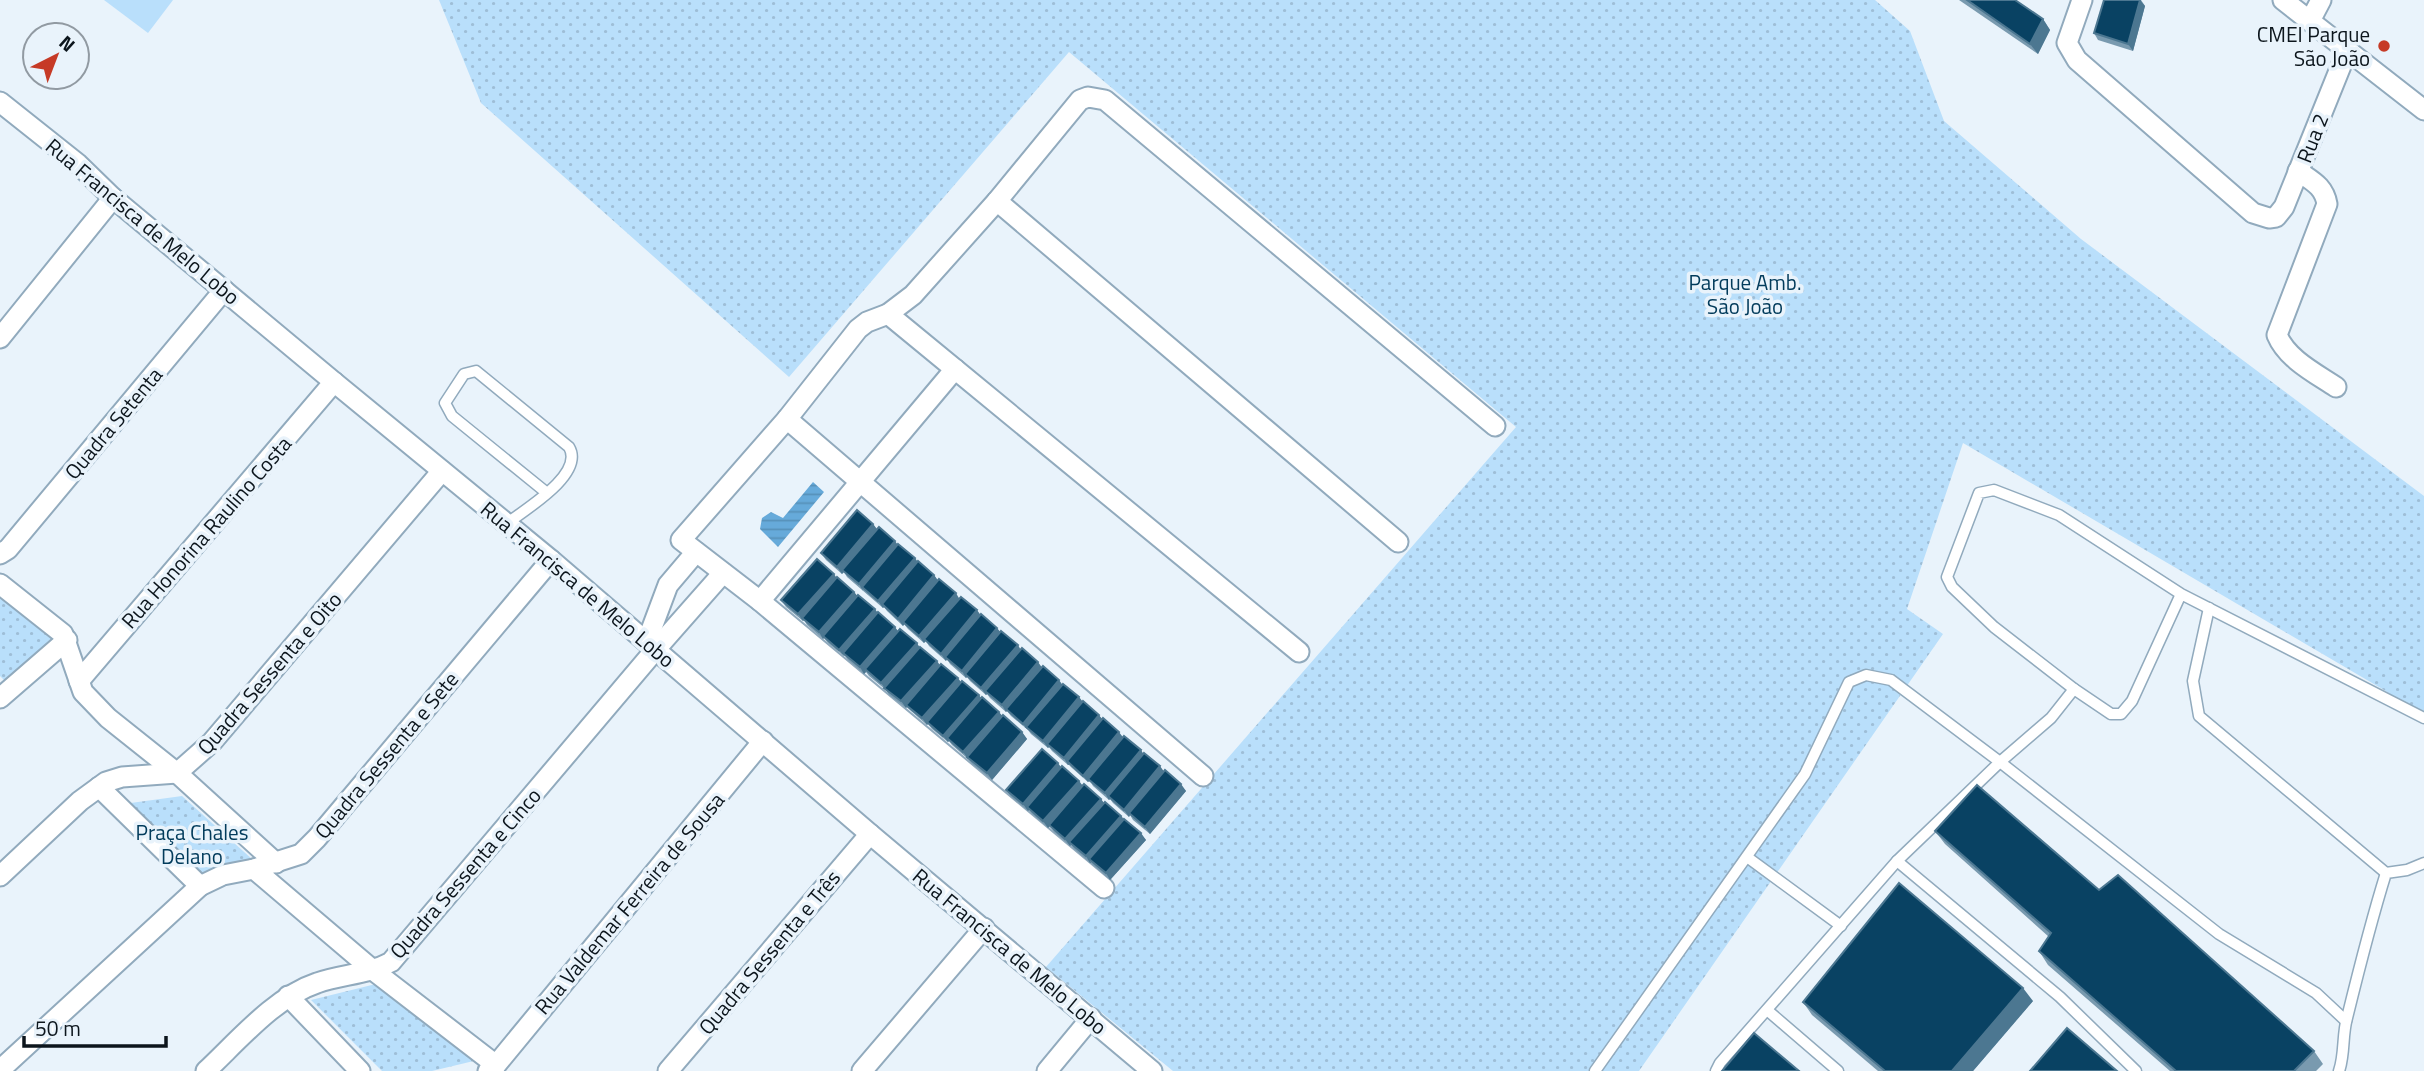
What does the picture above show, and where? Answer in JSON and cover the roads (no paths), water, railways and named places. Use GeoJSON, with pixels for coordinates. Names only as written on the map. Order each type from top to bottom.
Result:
{"type":"FeatureCollection","features":[{"type":"Feature","properties":{"kind":"street","name":"Rua 2"},"geometry":{"type":"LineString","coordinates":[[2082,0],[2067,43],[2070,51],[2089,71],[2253,213],[2269,218],[2276,217],[2284,207],[2347,51]]}},
{"type":"Feature","properties":{"kind":"street"},"geometry":{"type":"LineString","coordinates":[[2283,0],[2424,110]]}},
{"type":"Feature","properties":{"kind":"street"},"geometry":{"type":"LineString","coordinates":[[2310,21],[2321,0]]}},
{"type":"Feature","properties":{"kind":"street"},"geometry":{"type":"LineString","coordinates":[[1104,888],[760,601],[681,540],[787,419],[859,330],[867,322],[888,314],[913,295],[997,201],[1080,100],[1088,97],[1105,100],[1495,426]]}},
{"type":"Feature","properties":{"kind":"street","name":"Rua Francisca de Melo Lobo"},"geometry":{"type":"LineString","coordinates":[[2,108],[78,164],[113,198],[551,559],[870,834],[1152,1071]]}},
{"type":"Feature","properties":{"kind":"street"},"geometry":{"type":"LineString","coordinates":[[2298,172],[2319,185],[2327,204],[2277,335],[2290,355],[2336,387]]}},
{"type":"Feature","properties":{"kind":"street"},"geometry":{"type":"LineString","coordinates":[[0,338],[113,198]]}},
{"type":"Feature","properties":{"kind":"street"},"geometry":{"type":"LineString","coordinates":[[997,201],[1398,542]]}},
{"type":"Feature","properties":{"kind":"street","name":"Quadra Setenta"},"geometry":{"type":"LineString","coordinates":[[0,554],[17,538],[224,290]]}},
{"type":"Feature","properties":{"kind":"street"},"geometry":{"type":"LineString","coordinates":[[888,314],[1299,652]]}},
{"type":"Feature","properties":{"kind":"street"},"geometry":{"type":"LineString","coordinates":[[760,601],[955,369]]}},
{"type":"Feature","properties":{"kind":"street","name":"Rua Honorina Raulino Costa"},"geometry":{"type":"LineString","coordinates":[[79,681],[334,382]]}},
{"type":"Feature","properties":{"kind":"street"},"geometry":{"type":"LineString","coordinates":[[787,419],[1203,776]]}},
{"type":"Feature","properties":{"kind":"street","name":"Quadra Sessenta e Oito"},"geometry":{"type":"LineString","coordinates":[[177,773],[212,742],[442,471]]}},
{"type":"Feature","properties":{"kind":"street"},"geometry":{"type":"LineString","coordinates":[[652,645],[668,585],[696,552]]}},
{"type":"Feature","properties":{"kind":"street","name":"Quadra Sessenta e Sete"},"geometry":{"type":"LineString","coordinates":[[0,1070],[200,886],[223,876],[301,854],[551,559]]}},
{"type":"Feature","properties":{"kind":"street","name":"Quadra Sessenta e Cinco"},"geometry":{"type":"LineString","coordinates":[[206,1071],[288,996],[318,982],[374,971],[391,962],[652,645],[723,573]]}},
{"type":"Feature","properties":{"kind":"street"},"geometry":{"type":"LineString","coordinates":[[0,584],[58,628],[67,640],[83,692],[108,718],[177,773],[276,863]]}},
{"type":"Feature","properties":{"kind":"street"},"geometry":{"type":"LineString","coordinates":[[0,698],[67,640]]}},
{"type":"Feature","properties":{"kind":"street","name":"Rua Valdemar Ferreira de Sousa"},"geometry":{"type":"LineString","coordinates":[[492,1068],[763,741]]}},
{"type":"Feature","properties":{"kind":"street"},"geometry":{"type":"LineString","coordinates":[[0,876],[80,801],[99,787],[122,777],[177,773]]}},
{"type":"Feature","properties":{"kind":"street"},"geometry":{"type":"LineString","coordinates":[[99,787],[200,886]]}},
{"type":"Feature","properties":{"kind":"street","name":"Quadra Sessenta e Três"},"geometry":{"type":"LineString","coordinates":[[668,1071],[870,834]]}},
{"type":"Feature","properties":{"kind":"street"},"geometry":{"type":"LineString","coordinates":[[254,869],[492,1068]]}},
{"type":"Feature","properties":{"kind":"street"},"geometry":{"type":"LineString","coordinates":[[862,1071],[984,928]]}},
{"type":"Feature","properties":{"kind":"street"},"geometry":{"type":"LineString","coordinates":[[288,996],[360,1071]]}},
{"type":"Feature","properties":{"kind":"street"},"geometry":{"type":"LineString","coordinates":[[1046,1071],[1091,1018]]}},
{"type":"Feature","properties":{"kind":"lane"},"geometry":{"type":"LineString","coordinates":[[506,524],[547,493],[573,466],[573,454],[569,447],[476,371],[464,374],[445,403],[452,416],[547,493]]}},
{"type":"Feature","properties":{"kind":"lane"},"geometry":{"type":"LineString","coordinates":[[2181,594],[2132,701],[2121,714],[2111,714],[1994,627],[1952,587],[1947,577],[1979,493],[1994,489],[2059,515],[2181,594],[2424,718]]}},
{"type":"Feature","properties":{"kind":"lane"},"geometry":{"type":"LineString","coordinates":[[2209,608],[2193,681],[2199,716],[2386,873],[2407,870],[2424,863]]}},
{"type":"Feature","properties":{"kind":"lane"},"geometry":{"type":"LineString","coordinates":[[1595,1071],[1805,774],[1849,682],[1866,676],[1891,680],[2219,934],[2316,993],[2346,1021]]}},
{"type":"Feature","properties":{"kind":"lane"},"geometry":{"type":"LineString","coordinates":[[1716,1071],[1720,1063],[1897,862],[2000,762],[2051,718],[2074,689]]}},
{"type":"Feature","properties":{"kind":"lane"},"geometry":{"type":"LineString","coordinates":[[1747,857],[1841,926]]}},
{"type":"Feature","properties":{"kind":"lane"},"geometry":{"type":"LineString","coordinates":[[1897,862],[2060,997],[2136,1071]]}},
{"type":"Feature","properties":{"kind":"lane"},"geometry":{"type":"LineString","coordinates":[[2339,1071],[2346,1021],[2364,942],[2386,873]]}},
{"type":"Feature","properties":{"kind":"lane"},"geometry":{"type":"LineString","coordinates":[[1767,1010],[1838,1071]]}},
{"type":"Feature","properties":{"kind":"water"},"geometry":{"type":"Polygon","coordinates":[[[813,482],[824,492],[778,547],[760,529],[762,518],[771,512],[783,518],[813,482]]]}},
{"type":"Feature","properties":{"kind":"place","name":"CMEI Parque São João"},"geometry":{"type":"Point","coordinates":[2384,46]}},
{"type":"Feature","properties":{"kind":"park label","name":"Parque Amb. São João"},"geometry":{"type":"Point","coordinates":[1745,294]}},
{"type":"Feature","properties":{"kind":"park label","name":"Praça Chales Delano"},"geometry":{"type":"Point","coordinates":[192,844]}}]}
